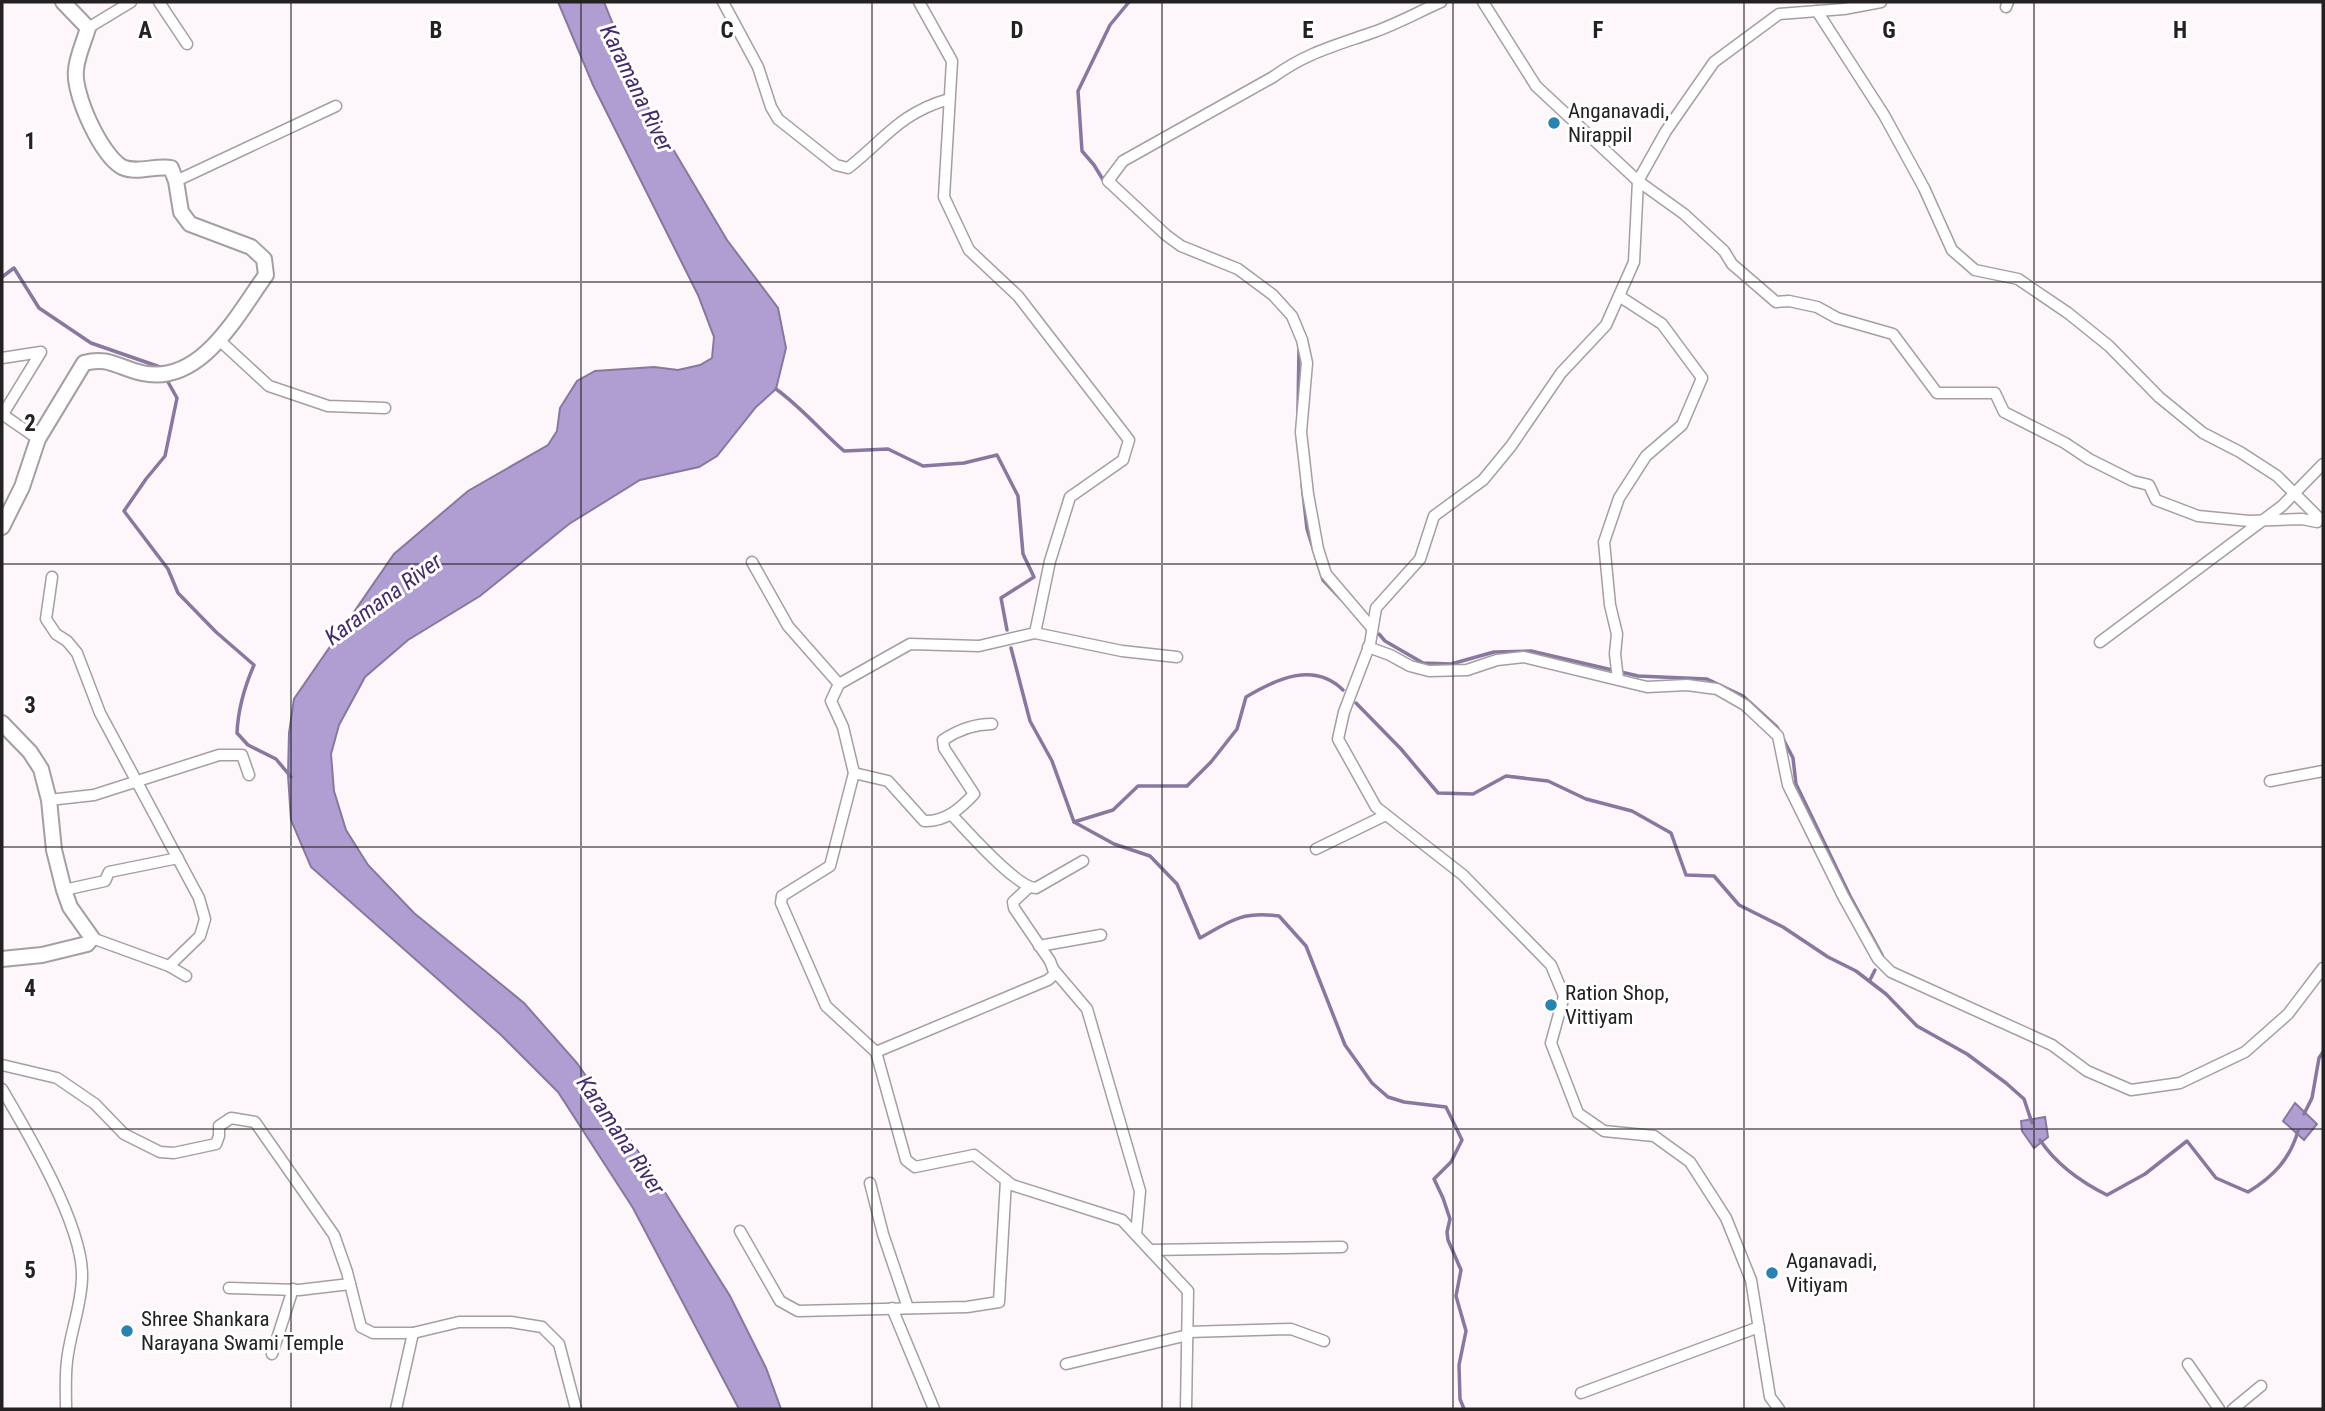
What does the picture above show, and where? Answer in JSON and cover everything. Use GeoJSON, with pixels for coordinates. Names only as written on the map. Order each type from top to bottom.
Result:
{"type":"FeatureCollection","features":[{"type":"Feature","properties":{"kind":"street"},"geometry":{"type":"LineString","coordinates":[[63,2],[88,28]]}},
{"type":"Feature","properties":{"kind":"street"},"geometry":{"type":"LineString","coordinates":[[2,527],[22,487],[38,439],[84,363],[99,359],[143,373],[171,374],[193,363],[218,339],[266,275],[264,259],[251,247],[190,224],[181,212],[171,168],[160,166],[135,170],[123,167],[113,160],[97,137],[86,114],[75,73],[88,28],[131,2]]}},
{"type":"Feature","properties":{"kind":"street"},"geometry":{"type":"LineString","coordinates":[[159,2],[187,44]]}},
{"type":"Feature","properties":{"kind":"street"},"geometry":{"type":"LineString","coordinates":[[723,2],[758,67],[771,107],[778,119],[836,165],[848,168],[908,117],[930,105],[949,99]]}},
{"type":"Feature","properties":{"kind":"street"},"geometry":{"type":"LineString","coordinates":[[919,2],[952,61],[944,197],[969,250],[1018,296],[1129,440],[1123,460],[1070,497],[1050,561],[1035,633]]}},
{"type":"Feature","properties":{"kind":"street"},"geometry":{"type":"LineString","coordinates":[[1372,628],[1326,574],[1318,549],[1301,432],[1307,363],[1302,340],[1292,316],[1273,295],[1238,269],[1181,246],[1166,235],[1108,181],[1123,161],[1273,77],[1293,62],[1326,47],[1373,33],[1441,2]]}},
{"type":"Feature","properties":{"kind":"street"},"geometry":{"type":"LineString","coordinates":[[1483,2],[1536,86],[1638,181],[1684,214],[1724,251],[1732,264],[1776,302],[1789,301],[1817,307],[1836,318],[1893,334],[1937,393],[1995,393],[2004,412],[2065,443],[2089,459],[2133,481],[2149,485],[2156,500],[2198,516],[2214,519],[2302,519],[2317,522],[2313,517]]}},
{"type":"Feature","properties":{"kind":"street"},"geometry":{"type":"LineString","coordinates":[[1779,1409],[1770,1397],[1751,1280],[1726,1218],[1690,1162],[1654,1136],[1604,1131],[1578,1113],[1551,1043],[1564,996],[1551,965],[1463,875],[1376,807],[1338,739],[1343,712],[1368,647],[1376,608],[1420,559],[1434,516],[1483,480],[1511,446],[1561,373],[1606,325],[1634,262],[1638,181],[1666,131],[1714,62],[1779,14],[1881,2]]}},
{"type":"Feature","properties":{"kind":"street"},"geometry":{"type":"LineString","coordinates":[[1817,11],[1884,115],[1924,188],[1952,250],[1975,270],[2018,279],[2039,292],[2109,346],[2159,397],[2203,433],[2277,476],[2323,522]]}},
{"type":"Feature","properties":{"kind":"street"},"geometry":{"type":"LineString","coordinates":[[176,181],[336,106]]}},
{"type":"Feature","properties":{"kind":"street"},"geometry":{"type":"LineString","coordinates":[[1618,679],[1617,634],[1604,542],[1619,498],[1646,456],[1682,425],[1702,378],[1662,324],[1619,296]]}},
{"type":"Feature","properties":{"kind":"street"},"geometry":{"type":"LineString","coordinates":[[218,339],[269,386],[328,405],[385,408]]}},
{"type":"Feature","properties":{"kind":"street"},"geometry":{"type":"LineString","coordinates":[[2,358],[41,352],[2,414],[38,439]]}},
{"type":"Feature","properties":{"kind":"street"},"geometry":{"type":"LineString","coordinates":[[2100,642],[2261,521],[2323,464]]}},
{"type":"Feature","properties":{"kind":"street"},"geometry":{"type":"LineString","coordinates":[[752,562],[788,626],[839,684]]}},
{"type":"Feature","properties":{"kind":"street"},"geometry":{"type":"LineString","coordinates":[[52,577],[46,619],[56,634],[67,641],[77,653],[100,713],[199,898],[205,919],[200,936],[169,966]]}},
{"type":"Feature","properties":{"kind":"street"},"geometry":{"type":"LineString","coordinates":[[1177,657],[1122,652],[1035,633],[979,646],[910,644],[839,684],[831,701],[843,727],[854,773],[830,866],[782,896],[781,903],[826,1006],[876,1052],[906,1160],[915,1167],[974,1155],[1012,1185],[1122,1220],[1188,1291],[1186,1409]]}},
{"type":"Feature","properties":{"kind":"street"},"geometry":{"type":"LineString","coordinates":[[1368,647],[1410,666],[1429,671],[1466,670],[1497,660],[1524,657],[1647,687],[1687,685],[1717,689],[1745,705],[1778,736],[1788,785],[1843,896],[1878,959],[1891,972],[2052,1045],[2087,1071],[2131,1090],[2180,1083],[2245,1052],[2288,1014],[2323,968]]}},
{"type":"Feature","properties":{"kind":"street"},"geometry":{"type":"LineString","coordinates":[[2,723],[30,752],[41,769],[49,800],[54,850],[64,890],[69,906],[92,938],[169,966],[186,976]]}},
{"type":"Feature","properties":{"kind":"street"},"geometry":{"type":"LineString","coordinates":[[854,773],[888,781],[924,821],[937,822],[960,808],[974,794],[944,748],[943,740],[956,731],[979,724],[992,724]]}},
{"type":"Feature","properties":{"kind":"street"},"geometry":{"type":"LineString","coordinates":[[49,800],[94,794],[219,755],[242,755],[249,775]]}},
{"type":"Feature","properties":{"kind":"street"},"geometry":{"type":"LineString","coordinates":[[2270,781],[2323,771]]}},
{"type":"Feature","properties":{"kind":"street"},"geometry":{"type":"LineString","coordinates":[[951,814],[1028,888],[1036,888],[1083,861]]}},
{"type":"Feature","properties":{"kind":"street"},"geometry":{"type":"LineString","coordinates":[[1316,849],[1386,815]]}},
{"type":"Feature","properties":{"kind":"street"},"geometry":{"type":"LineString","coordinates":[[64,890],[105,881],[108,872],[178,858]]}},
{"type":"Feature","properties":{"kind":"street"},"geometry":{"type":"LineString","coordinates":[[1028,888],[1013,901],[1014,908],[1053,969],[1087,1009],[1140,1191],[1136,1235]]}},
{"type":"Feature","properties":{"kind":"street"},"geometry":{"type":"LineString","coordinates":[[1039,946],[1101,935]]}},
{"type":"Feature","properties":{"kind":"street"},"geometry":{"type":"LineString","coordinates":[[2,959],[42,955],[87,944],[92,938]]}},
{"type":"Feature","properties":{"kind":"street"},"geometry":{"type":"LineString","coordinates":[[876,1052],[1048,980],[1055,974],[1053,969]]}},
{"type":"Feature","properties":{"kind":"street"},"geometry":{"type":"LineString","coordinates":[[2,1065],[57,1078],[95,1104],[124,1134],[160,1152],[174,1153],[216,1144],[219,1126],[231,1118],[255,1122],[334,1235],[362,1327],[373,1333],[413,1333],[459,1322],[511,1322],[542,1327],[559,1344],[576,1409]]}},
{"type":"Feature","properties":{"kind":"street"},"geometry":{"type":"LineString","coordinates":[[2,1090],[24,1126],[51,1180],[71,1226],[83,1273],[67,1361],[66,1409]]}},
{"type":"Feature","properties":{"kind":"street"},"geometry":{"type":"LineString","coordinates":[[740,1231],[780,1301],[799,1311],[967,1307],[999,1302],[1006,1180]]}},
{"type":"Feature","properties":{"kind":"street"},"geometry":{"type":"LineString","coordinates":[[870,1183],[883,1234],[908,1308]]}},
{"type":"Feature","properties":{"kind":"street"},"geometry":{"type":"LineString","coordinates":[[1150,1251],[1342,1247]]}},
{"type":"Feature","properties":{"kind":"street"},"geometry":{"type":"LineString","coordinates":[[229,1288],[293,1290],[349,1284]]}},
{"type":"Feature","properties":{"kind":"street"},"geometry":{"type":"LineString","coordinates":[[272,1354],[293,1290]]}},
{"type":"Feature","properties":{"kind":"street"},"geometry":{"type":"LineString","coordinates":[[892,1308],[934,1409]]}},
{"type":"Feature","properties":{"kind":"street"},"geometry":{"type":"LineString","coordinates":[[1581,1394],[1759,1327]]}},
{"type":"Feature","properties":{"kind":"street"},"geometry":{"type":"LineString","coordinates":[[1066,1364],[1188,1333],[1291,1329],[1324,1341]]}},
{"type":"Feature","properties":{"kind":"street"},"geometry":{"type":"LineString","coordinates":[[396,1409],[413,1333]]}},
{"type":"Feature","properties":{"kind":"street"},"geometry":{"type":"LineString","coordinates":[[2188,1363],[2219,1409]]}},
{"type":"Feature","properties":{"kind":"street"},"geometry":{"type":"LineString","coordinates":[[2233,1409],[2261,1386]]}},
{"type":"Feature","properties":{"kind":"water","name":"Karamana River"},"geometry":{"type":"Polygon","coordinates":[[[558,2],[604,2],[642,97],[727,240],[778,308],[786,348],[776,389],[756,407],[717,456],[699,467],[640,480],[569,524],[480,596],[408,640],[365,677],[339,725],[331,754],[334,791],[346,830],[368,865],[414,913],[524,1003],[577,1063],[651,1170],[730,1296],[766,1368],[781,1409],[739,1409],[633,1208],[558,1092],[501,1035],[311,867],[291,820],[289,733],[294,699],[394,554],[468,491],[548,445],[557,431],[560,408],[577,381],[595,371],[654,367],[678,370],[700,365],[712,358],[714,337],[698,295],[593,85],[558,2]]]}},
{"type":"Feature","properties":{"kind":"water"},"geometry":{"type":"Polygon","coordinates":[[[2295,1103],[2317,1124],[2304,1140],[2283,1121],[2295,1103]]]}},
{"type":"Feature","properties":{"kind":"water"},"geometry":{"type":"Polygon","coordinates":[[[2045,1117],[2048,1137],[2034,1148],[2022,1131],[2021,1121],[2045,1117]]]}},
{"type":"Feature","properties":{"kind":"waterway"},"geometry":{"type":"LineString","coordinates":[[1105,183],[1082,151],[1078,91],[1110,25],[1129,2]]}},
{"type":"Feature","properties":{"kind":"waterway"},"geometry":{"type":"LineString","coordinates":[[2,277],[14,268],[39,308],[91,343],[160,367]]}},
{"type":"Feature","properties":{"kind":"waterway"},"geometry":{"type":"LineString","coordinates":[[1298,414],[1299,345]]}},
{"type":"Feature","properties":{"kind":"waterway"},"geometry":{"type":"LineString","coordinates":[[168,382],[177,398],[165,456],[124,511],[168,569],[178,593],[216,632],[254,665],[242,699],[237,733],[248,745],[276,759],[291,777]]}},
{"type":"Feature","properties":{"kind":"waterway"},"geometry":{"type":"LineString","coordinates":[[776,389],[844,451],[888,449],[923,466],[964,463],[997,455],[1018,496],[1023,554],[1034,577],[1001,598],[1007,630]]}},
{"type":"Feature","properties":{"kind":"waterway"},"geometry":{"type":"LineString","coordinates":[[1302,484],[1307,529],[1323,580],[1341,599]]}},
{"type":"Feature","properties":{"kind":"waterway"},"geometry":{"type":"LineString","coordinates":[[1379,634],[1385,641],[1423,663],[1451,664],[1494,652],[1531,651],[1638,676],[1707,679],[1743,696],[1777,727],[1793,758],[1796,784],[1882,955]]}},
{"type":"Feature","properties":{"kind":"waterway"},"geometry":{"type":"LineString","coordinates":[[1011,648],[1030,721],[1052,761],[1074,822],[1113,810],[1138,786],[1187,786],[1211,762],[1237,729],[1246,697],[1270,684],[1295,676],[1320,676],[1343,690]]}},
{"type":"Feature","properties":{"kind":"waterway"},"geometry":{"type":"LineString","coordinates":[[1356,703],[1401,749],[1438,793],[1473,794],[1506,776],[1548,781],[1586,799],[1632,811],[1671,833],[1686,875],[1714,876],[1739,905],[1783,927],[1828,957],[1856,971],[1886,994],[1917,1026],[1967,1054],[2006,1083],[2024,1099],[2032,1123]]}},
{"type":"Feature","properties":{"kind":"waterway"},"geometry":{"type":"LineString","coordinates":[[1074,822],[1114,844],[1150,856],[1177,884],[1200,938],[1228,922],[1246,916],[1279,916],[1306,946],[1345,1045],[1372,1083],[1388,1097],[1404,1102],[1446,1107],[1462,1140],[1451,1162],[1434,1179],[1450,1219],[1448,1240],[1461,1270],[1456,1296],[1466,1331],[1459,1365],[1460,1399],[1464,1409]]}},
{"type":"Feature","properties":{"kind":"waterway"},"geometry":{"type":"LineString","coordinates":[[1870,980],[1875,970]]}},
{"type":"Feature","properties":{"kind":"waterway"},"geometry":{"type":"LineString","coordinates":[[2304,1114],[2312,1098],[2319,1058],[2323,1052]]}},
{"type":"Feature","properties":{"kind":"waterway"},"geometry":{"type":"LineString","coordinates":[[2040,1140],[2070,1172],[2107,1195],[2145,1174],[2187,1141],[2216,1178],[2248,1192],[2265,1180],[2285,1159],[2298,1131]]}},
{"type":"Feature","properties":{"kind":"place","name":"Anganavadi, Nirappil"},"geometry":{"type":"Point","coordinates":[1554,123]}},
{"type":"Feature","properties":{"kind":"place","name":"Ration Shop, Vittiyam"},"geometry":{"type":"Point","coordinates":[1551,1005]}},
{"type":"Feature","properties":{"kind":"place","name":"Aganavadi, Vitiyam"},"geometry":{"type":"Point","coordinates":[1772,1273]}},
{"type":"Feature","properties":{"kind":"place","name":"Shree Shankara Narayana Swami Temple"},"geometry":{"type":"Point","coordinates":[127,1331]}}]}
